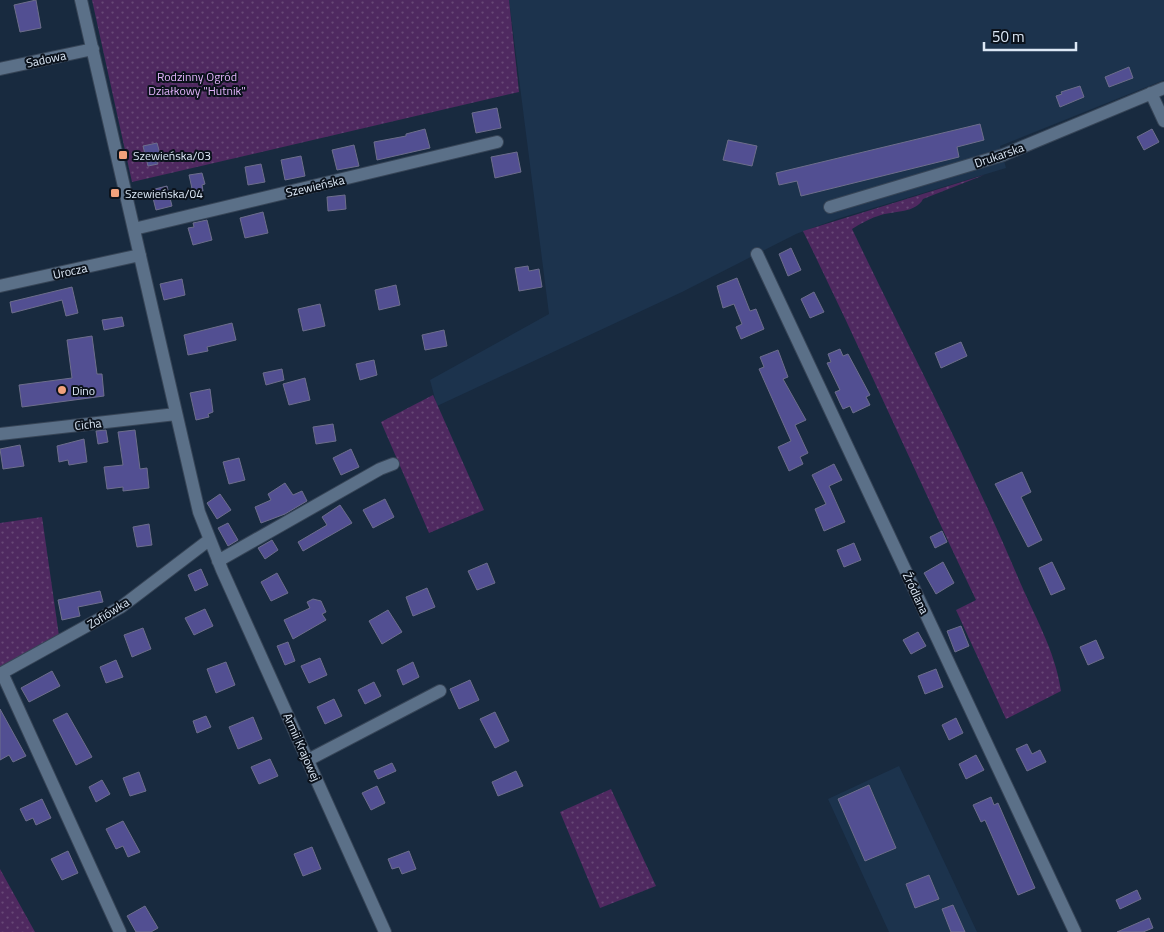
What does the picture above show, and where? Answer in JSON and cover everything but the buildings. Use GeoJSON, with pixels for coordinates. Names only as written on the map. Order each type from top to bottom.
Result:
{"type":"FeatureCollection","features":[{"type":"Feature","properties":{"kind":"street"},"geometry":{"type":"LineString","coordinates":[[81,0],[196,500],[209,540]]}},
{"type":"Feature","properties":{"kind":"street","name":"Sadowa"},"geometry":{"type":"LineString","coordinates":[[0,68],[93,50]]}},
{"type":"Feature","properties":{"kind":"street","name":"Drukarska"},"geometry":{"type":"LineString","coordinates":[[830,208],[1003,155],[1164,88]]}},
{"type":"Feature","properties":{"kind":"street"},"geometry":{"type":"LineString","coordinates":[[1151,94],[1164,122]]}},
{"type":"Feature","properties":{"kind":"street","name":"Szewieńska"},"geometry":{"type":"LineString","coordinates":[[134,229],[497,142]]}},
{"type":"Feature","properties":{"kind":"street","name":"Źródlana"},"geometry":{"type":"LineString","coordinates":[[757,254],[1075,932]]}},
{"type":"Feature","properties":{"kind":"street","name":"Urocza"},"geometry":{"type":"LineString","coordinates":[[0,286],[140,255]]}},
{"type":"Feature","properties":{"kind":"street","name":"Cicha"},"geometry":{"type":"LineString","coordinates":[[0,434],[176,414]]}},
{"type":"Feature","properties":{"kind":"street"},"geometry":{"type":"LineString","coordinates":[[218,561],[380,469],[394,464]]}},
{"type":"Feature","properties":{"kind":"street","name":"Armii Krajowej"},"geometry":{"type":"LineString","coordinates":[[209,540],[385,932]]}},
{"type":"Feature","properties":{"kind":"street","name":"Zofiówka"},"geometry":{"type":"LineString","coordinates":[[1,673],[120,607],[209,540]]}},
{"type":"Feature","properties":{"kind":"street"},"geometry":{"type":"LineString","coordinates":[[1,673],[120,932]]}},
{"type":"Feature","properties":{"kind":"street"},"geometry":{"type":"LineString","coordinates":[[308,760],[440,691]]}},
{"type":"Feature","properties":{"kind":"shaded area"},"geometry":{"type":"Polygon","coordinates":[[[509,0],[1164,0],[1164,80],[1000,146],[1006,168],[837,219],[796,234],[682,292],[437,406],[430,380],[549,314],[509,0]]]}},
{"type":"Feature","properties":{"kind":"shaded area"},"geometry":{"type":"Polygon","coordinates":[[[899,766],[977,932],[889,932],[828,799],[899,766]]]}},
{"type":"Feature","properties":{"kind":"green space","name":"Rodzinny Ogród Działkowy \"Hutnik\""},"geometry":{"type":"Polygon","coordinates":[[[92,0],[509,0],[519,92],[132,182],[92,0]]]}},
{"type":"Feature","properties":{"kind":"green space"},"geometry":{"type":"Polygon","coordinates":[[[984,175],[923,199],[915,207],[877,216],[852,229],[978,487],[1043,632],[1054,661],[1061,691],[1006,719],[956,610],[976,600],[803,231],[984,175]]]}},
{"type":"Feature","properties":{"kind":"green space"},"geometry":{"type":"Polygon","coordinates":[[[433,395],[484,510],[429,533],[381,422],[433,395]]]}},
{"type":"Feature","properties":{"kind":"green space"},"geometry":{"type":"Polygon","coordinates":[[[42,517],[59,636],[0,668],[0,523],[42,517]]]}},
{"type":"Feature","properties":{"kind":"green space"},"geometry":{"type":"Polygon","coordinates":[[[611,789],[656,886],[600,908],[560,812],[611,789]]]}},
{"type":"Feature","properties":{"kind":"green space"},"geometry":{"type":"Polygon","coordinates":[[[0,869],[35,932],[0,932],[0,869]]]}},
{"type":"Feature","properties":{"kind":"place","name":"Szewieńska/03"},"geometry":{"type":"Point","coordinates":[123,155]}},
{"type":"Feature","properties":{"kind":"place","name":"Szewieńska/04"},"geometry":{"type":"Point","coordinates":[115,193]}},
{"type":"Feature","properties":{"kind":"place","name":"Dino"},"geometry":{"type":"Point","coordinates":[62,390]}}]}
